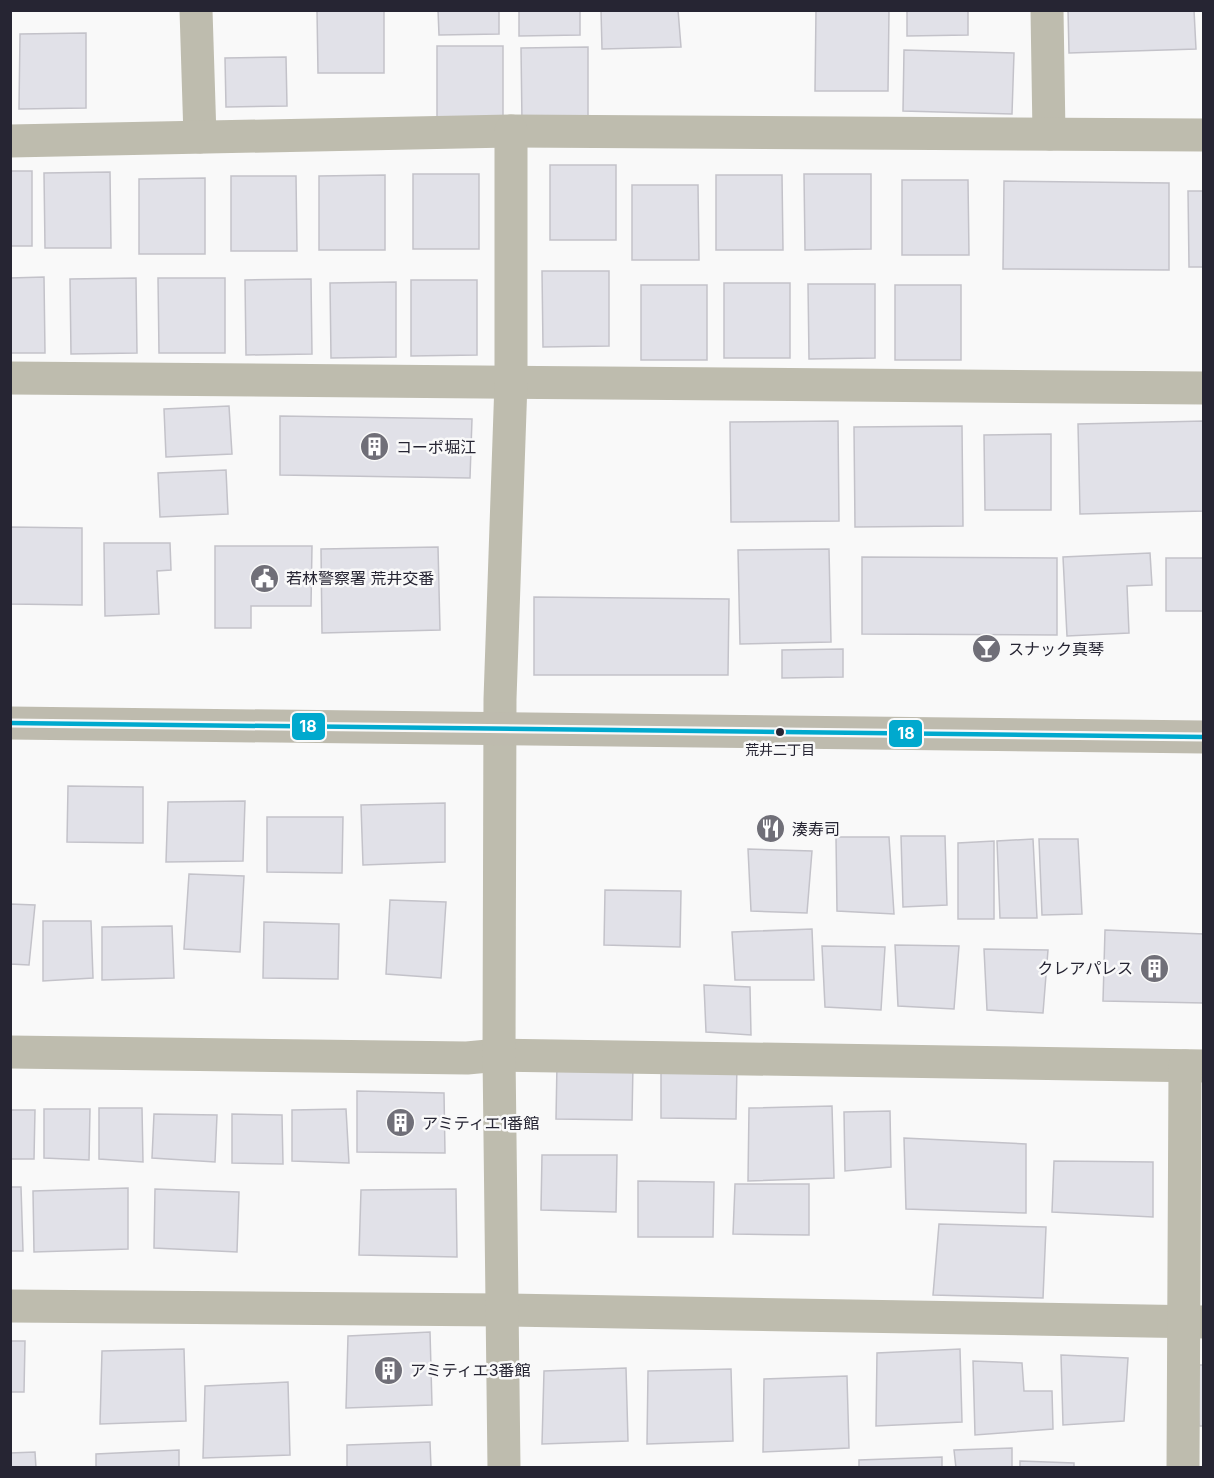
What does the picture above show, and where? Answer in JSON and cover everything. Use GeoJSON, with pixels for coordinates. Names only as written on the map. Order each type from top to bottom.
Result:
{"type":"FeatureCollection","features":[{"type":"Feature","properties":{"kind":"main road"},"geometry":{"type":"LineString","coordinates":[[10,723],[1203,736]]}},
{"type":"Feature","properties":{"kind":"street"},"geometry":{"type":"LineString","coordinates":[[196,10],[200,137]]}},
{"type":"Feature","properties":{"kind":"street"},"geometry":{"type":"LineString","coordinates":[[1047,10],[1049,134]]}},
{"type":"Feature","properties":{"kind":"street"},"geometry":{"type":"LineString","coordinates":[[504,1467],[499,1056],[500,729],[511,382],[511,131]]}},
{"type":"Feature","properties":{"kind":"street"},"geometry":{"type":"LineString","coordinates":[[10,141],[511,131],[1203,135]]}},
{"type":"Feature","properties":{"kind":"street"},"geometry":{"type":"LineString","coordinates":[[10,378],[1203,388]]}},
{"type":"Feature","properties":{"kind":"street"},"geometry":{"type":"LineString","coordinates":[[10,1052],[1194,1066],[1194,1322],[1183,1467]]}},
{"type":"Feature","properties":{"kind":"street"},"geometry":{"type":"LineString","coordinates":[[10,1306],[502,1310],[1194,1322]]}},
{"type":"Feature","properties":{"kind":"building"},"geometry":{"type":"Polygon","coordinates":[[[317,10],[384,10],[384,73],[318,73],[317,10]]]}},
{"type":"Feature","properties":{"kind":"building"},"geometry":{"type":"Polygon","coordinates":[[[438,10],[499,10],[499,34],[439,35],[438,10]]]}},
{"type":"Feature","properties":{"kind":"building"},"geometry":{"type":"Polygon","coordinates":[[[519,10],[580,10],[580,35],[519,36],[519,10]]]}},
{"type":"Feature","properties":{"kind":"building"},"geometry":{"type":"Polygon","coordinates":[[[601,10],[678,10],[681,47],[602,49],[601,10]]]}},
{"type":"Feature","properties":{"kind":"building"},"geometry":{"type":"Polygon","coordinates":[[[816,10],[889,10],[888,91],[815,91],[816,10]]]}},
{"type":"Feature","properties":{"kind":"building"},"geometry":{"type":"Polygon","coordinates":[[[907,10],[968,10],[968,35],[907,36],[907,10]]]}},
{"type":"Feature","properties":{"kind":"building"},"geometry":{"type":"Polygon","coordinates":[[[1068,10],[1194,10],[1196,49],[1069,53],[1068,10]]]}},
{"type":"Feature","properties":{"kind":"building"},"geometry":{"type":"Polygon","coordinates":[[[86,33],[86,108],[19,109],[20,34],[86,33]]]}},
{"type":"Feature","properties":{"kind":"building"},"geometry":{"type":"Polygon","coordinates":[[[437,46],[503,46],[503,121],[437,121],[437,46]]]}},
{"type":"Feature","properties":{"kind":"building"},"geometry":{"type":"Polygon","coordinates":[[[588,47],[588,123],[522,123],[521,48],[588,47]]]}},
{"type":"Feature","properties":{"kind":"building"},"geometry":{"type":"Polygon","coordinates":[[[904,50],[1014,53],[1012,114],[903,111],[904,50]]]}},
{"type":"Feature","properties":{"kind":"building"},"geometry":{"type":"Polygon","coordinates":[[[286,57],[287,106],[226,107],[225,58],[286,57]]]}},
{"type":"Feature","properties":{"kind":"building"},"geometry":{"type":"Polygon","coordinates":[[[550,165],[616,165],[616,240],[550,240],[550,165]]]}},
{"type":"Feature","properties":{"kind":"building"},"geometry":{"type":"Polygon","coordinates":[[[10,171],[32,171],[32,246],[10,246],[10,171]]]}},
{"type":"Feature","properties":{"kind":"building"},"geometry":{"type":"Polygon","coordinates":[[[110,172],[111,248],[45,248],[44,173],[110,172]]]}},
{"type":"Feature","properties":{"kind":"building"},"geometry":{"type":"Polygon","coordinates":[[[413,174],[479,174],[479,249],[413,249],[413,174]]]}},
{"type":"Feature","properties":{"kind":"building"},"geometry":{"type":"Polygon","coordinates":[[[804,174],[871,174],[871,249],[805,250],[804,174]]]}},
{"type":"Feature","properties":{"kind":"building"},"geometry":{"type":"Polygon","coordinates":[[[385,175],[385,250],[319,250],[319,176],[385,175]]]}},
{"type":"Feature","properties":{"kind":"building"},"geometry":{"type":"Polygon","coordinates":[[[716,175],[782,175],[783,250],[716,250],[716,175]]]}},
{"type":"Feature","properties":{"kind":"building"},"geometry":{"type":"Polygon","coordinates":[[[231,176],[296,176],[297,251],[231,251],[231,176]]]}},
{"type":"Feature","properties":{"kind":"building"},"geometry":{"type":"Polygon","coordinates":[[[205,178],[205,254],[139,254],[139,179],[205,178]]]}},
{"type":"Feature","properties":{"kind":"building"},"geometry":{"type":"Polygon","coordinates":[[[902,180],[968,180],[969,255],[902,255],[902,180]]]}},
{"type":"Feature","properties":{"kind":"building"},"geometry":{"type":"Polygon","coordinates":[[[1004,181],[1169,183],[1169,270],[1003,269],[1004,181]]]}},
{"type":"Feature","properties":{"kind":"building"},"geometry":{"type":"Polygon","coordinates":[[[632,185],[698,185],[699,260],[632,260],[632,185]]]}},
{"type":"Feature","properties":{"kind":"building"},"geometry":{"type":"Polygon","coordinates":[[[1188,191],[1204,191],[1204,267],[1189,267],[1188,191]]]}},
{"type":"Feature","properties":{"kind":"building"},"geometry":{"type":"Polygon","coordinates":[[[542,271],[609,271],[609,346],[543,347],[542,271]]]}},
{"type":"Feature","properties":{"kind":"building"},"geometry":{"type":"Polygon","coordinates":[[[44,277],[45,353],[10,353],[10,278],[44,277]]]}},
{"type":"Feature","properties":{"kind":"building"},"geometry":{"type":"Polygon","coordinates":[[[136,278],[137,353],[71,354],[70,279],[136,278]]]}},
{"type":"Feature","properties":{"kind":"building"},"geometry":{"type":"Polygon","coordinates":[[[158,278],[225,278],[225,353],[159,353],[158,278]]]}},
{"type":"Feature","properties":{"kind":"building"},"geometry":{"type":"Polygon","coordinates":[[[311,279],[312,354],[246,355],[245,280],[311,279]]]}},
{"type":"Feature","properties":{"kind":"building"},"geometry":{"type":"Polygon","coordinates":[[[411,280],[477,280],[477,355],[411,356],[411,280]]]}},
{"type":"Feature","properties":{"kind":"building"},"geometry":{"type":"Polygon","coordinates":[[[396,282],[396,357],[331,358],[330,283],[396,282]]]}},
{"type":"Feature","properties":{"kind":"building"},"geometry":{"type":"Polygon","coordinates":[[[724,283],[790,283],[790,358],[724,358],[724,283]]]}},
{"type":"Feature","properties":{"kind":"building"},"geometry":{"type":"Polygon","coordinates":[[[808,284],[875,284],[875,358],[809,359],[808,284]]]}},
{"type":"Feature","properties":{"kind":"building"},"geometry":{"type":"Polygon","coordinates":[[[641,285],[707,285],[707,360],[641,360],[641,285]]]}},
{"type":"Feature","properties":{"kind":"building"},"geometry":{"type":"Polygon","coordinates":[[[895,285],[961,285],[961,360],[895,360],[895,285]]]}},
{"type":"Feature","properties":{"kind":"building"},"geometry":{"type":"Polygon","coordinates":[[[229,406],[232,454],[166,457],[164,409],[229,406]]]}},
{"type":"Feature","properties":{"kind":"building","name":"コーポ堀江"},"geometry":{"type":"Polygon","coordinates":[[[280,416],[472,419],[470,478],[280,475],[280,416]]]}},
{"type":"Feature","properties":{"kind":"building"},"geometry":{"type":"Polygon","coordinates":[[[838,421],[839,521],[731,522],[730,422],[838,421]]]}},
{"type":"Feature","properties":{"kind":"building"},"geometry":{"type":"Polygon","coordinates":[[[1204,421],[1204,511],[1080,514],[1078,424],[1204,421]]]}},
{"type":"Feature","properties":{"kind":"building"},"geometry":{"type":"Polygon","coordinates":[[[962,426],[963,526],[855,527],[854,427],[962,426]]]}},
{"type":"Feature","properties":{"kind":"building"},"geometry":{"type":"Polygon","coordinates":[[[1051,434],[1051,510],[985,510],[984,435],[1051,434]]]}},
{"type":"Feature","properties":{"kind":"building"},"geometry":{"type":"Polygon","coordinates":[[[226,470],[228,514],[160,517],[158,473],[226,470]]]}},
{"type":"Feature","properties":{"kind":"building"},"geometry":{"type":"Polygon","coordinates":[[[10,527],[82,528],[82,605],[10,604],[10,527]]]}},
{"type":"Feature","properties":{"kind":"building"},"geometry":{"type":"Polygon","coordinates":[[[104,543],[170,543],[171,570],[157,571],[159,614],[105,616],[104,543]]]}},
{"type":"Feature","properties":{"kind":"building"},"geometry":{"type":"Polygon","coordinates":[[[215,546],[312,546],[311,606],[251,606],[251,628],[215,628],[215,546]]]}},
{"type":"Feature","properties":{"kind":"building"},"geometry":{"type":"Polygon","coordinates":[[[438,547],[440,630],[322,633],[321,549],[438,547]]]}},
{"type":"Feature","properties":{"kind":"building"},"geometry":{"type":"Polygon","coordinates":[[[829,549],[831,642],[740,644],[738,550],[829,549]]]}},
{"type":"Feature","properties":{"kind":"building"},"geometry":{"type":"Polygon","coordinates":[[[1150,553],[1152,585],[1127,586],[1129,633],[1067,636],[1063,557],[1150,553]]]}},
{"type":"Feature","properties":{"kind":"building"},"geometry":{"type":"Polygon","coordinates":[[[862,557],[1057,558],[1057,635],[862,634],[862,557]]]}},
{"type":"Feature","properties":{"kind":"building"},"geometry":{"type":"Polygon","coordinates":[[[1166,558],[1204,558],[1204,611],[1166,611],[1166,558]]]}},
{"type":"Feature","properties":{"kind":"building"},"geometry":{"type":"Polygon","coordinates":[[[534,597],[729,599],[728,675],[534,675],[534,597]]]}},
{"type":"Feature","properties":{"kind":"building"},"geometry":{"type":"Polygon","coordinates":[[[843,649],[843,677],[782,678],[782,650],[843,649]]]}},
{"type":"Feature","properties":{"kind":"building"},"geometry":{"type":"Polygon","coordinates":[[[68,786],[143,787],[143,843],[67,842],[68,786]]]}},
{"type":"Feature","properties":{"kind":"building"},"geometry":{"type":"Polygon","coordinates":[[[245,801],[243,861],[166,862],[168,802],[245,801]]]}},
{"type":"Feature","properties":{"kind":"building"},"geometry":{"type":"Polygon","coordinates":[[[445,803],[445,862],[363,865],[361,805],[445,803]]]}},
{"type":"Feature","properties":{"kind":"building"},"geometry":{"type":"Polygon","coordinates":[[[267,817],[343,817],[342,873],[267,872],[267,817]]]}},
{"type":"Feature","properties":{"kind":"building"},"geometry":{"type":"Polygon","coordinates":[[[901,836],[945,836],[947,905],[903,907],[901,836]]]}},
{"type":"Feature","properties":{"kind":"building"},"geometry":{"type":"Polygon","coordinates":[[[836,837],[889,837],[894,914],[837,911],[836,837]]]}},
{"type":"Feature","properties":{"kind":"building"},"geometry":{"type":"Polygon","coordinates":[[[1033,839],[1037,918],[1000,918],[997,841],[1033,839]]]}},
{"type":"Feature","properties":{"kind":"building"},"geometry":{"type":"Polygon","coordinates":[[[1039,839],[1078,839],[1082,914],[1042,915],[1039,839]]]}},
{"type":"Feature","properties":{"kind":"building"},"geometry":{"type":"Polygon","coordinates":[[[994,841],[994,919],[958,919],[958,843],[994,841]]]}},
{"type":"Feature","properties":{"kind":"building"},"geometry":{"type":"Polygon","coordinates":[[[748,849],[812,851],[807,913],[751,911],[748,849]]]}},
{"type":"Feature","properties":{"kind":"building"},"geometry":{"type":"Polygon","coordinates":[[[189,874],[244,876],[240,952],[184,949],[189,874]]]}},
{"type":"Feature","properties":{"kind":"building"},"geometry":{"type":"Polygon","coordinates":[[[605,890],[681,891],[680,947],[604,945],[605,890]]]}},
{"type":"Feature","properties":{"kind":"building"},"geometry":{"type":"Polygon","coordinates":[[[390,900],[446,902],[441,978],[386,974],[390,900]]]}},
{"type":"Feature","properties":{"kind":"building"},"geometry":{"type":"Polygon","coordinates":[[[10,904],[35,905],[29,965],[10,964],[10,904]]]}},
{"type":"Feature","properties":{"kind":"building"},"geometry":{"type":"Polygon","coordinates":[[[43,921],[91,921],[93,978],[43,981],[43,921]]]}},
{"type":"Feature","properties":{"kind":"building"},"geometry":{"type":"Polygon","coordinates":[[[264,922],[339,924],[338,979],[263,978],[264,922]]]}},
{"type":"Feature","properties":{"kind":"building"},"geometry":{"type":"Polygon","coordinates":[[[172,926],[174,978],[102,980],[102,927],[172,926]]]}},
{"type":"Feature","properties":{"kind":"building"},"geometry":{"type":"Polygon","coordinates":[[[812,929],[814,980],[735,980],[732,932],[812,929]]]}},
{"type":"Feature","properties":{"kind":"building","name":"クレアパレス"},"geometry":{"type":"Polygon","coordinates":[[[1105,930],[1204,934],[1204,1003],[1103,1001],[1105,930]]]}},
{"type":"Feature","properties":{"kind":"building"},"geometry":{"type":"Polygon","coordinates":[[[895,945],[959,946],[954,1009],[898,1006],[895,945]]]}},
{"type":"Feature","properties":{"kind":"building"},"geometry":{"type":"Polygon","coordinates":[[[822,946],[885,947],[881,1010],[825,1007],[822,946]]]}},
{"type":"Feature","properties":{"kind":"building"},"geometry":{"type":"Polygon","coordinates":[[[984,949],[1048,950],[1043,1013],[987,1010],[984,949]]]}},
{"type":"Feature","properties":{"kind":"building"},"geometry":{"type":"Polygon","coordinates":[[[704,985],[750,987],[751,1035],[706,1032],[704,985]]]}},
{"type":"Feature","properties":{"kind":"building"},"geometry":{"type":"Polygon","coordinates":[[[661,1062],[737,1063],[736,1119],[661,1118],[661,1062]]]}},
{"type":"Feature","properties":{"kind":"building"},"geometry":{"type":"Polygon","coordinates":[[[557,1063],[633,1064],[632,1120],[556,1119],[557,1063]]]}},
{"type":"Feature","properties":{"kind":"building","name":"アミティエ1番館"},"geometry":{"type":"Polygon","coordinates":[[[357,1091],[444,1093],[445,1153],[357,1152],[357,1091]]]}},
{"type":"Feature","properties":{"kind":"building"},"geometry":{"type":"Polygon","coordinates":[[[832,1106],[834,1178],[748,1181],[749,1108],[832,1106]]]}},
{"type":"Feature","properties":{"kind":"building"},"geometry":{"type":"Polygon","coordinates":[[[99,1108],[142,1108],[143,1162],[99,1159],[99,1108]]]}},
{"type":"Feature","properties":{"kind":"building"},"geometry":{"type":"Polygon","coordinates":[[[44,1109],[90,1109],[89,1160],[44,1158],[44,1109]]]}},
{"type":"Feature","properties":{"kind":"building"},"geometry":{"type":"Polygon","coordinates":[[[346,1109],[349,1163],[292,1161],[292,1110],[346,1109]]]}},
{"type":"Feature","properties":{"kind":"building"},"geometry":{"type":"Polygon","coordinates":[[[10,1110],[35,1110],[34,1159],[10,1159],[10,1110]]]}},
{"type":"Feature","properties":{"kind":"building"},"geometry":{"type":"Polygon","coordinates":[[[890,1111],[891,1167],[845,1171],[844,1112],[890,1111]]]}},
{"type":"Feature","properties":{"kind":"building"},"geometry":{"type":"Polygon","coordinates":[[[154,1114],[217,1115],[215,1162],[152,1158],[154,1114]]]}},
{"type":"Feature","properties":{"kind":"building"},"geometry":{"type":"Polygon","coordinates":[[[232,1114],[282,1115],[283,1164],[232,1163],[232,1114]]]}},
{"type":"Feature","properties":{"kind":"building"},"geometry":{"type":"Polygon","coordinates":[[[904,1138],[1026,1144],[1026,1213],[906,1209],[904,1138]]]}},
{"type":"Feature","properties":{"kind":"building"},"geometry":{"type":"Polygon","coordinates":[[[542,1155],[617,1155],[616,1212],[541,1210],[542,1155]]]}},
{"type":"Feature","properties":{"kind":"building"},"geometry":{"type":"Polygon","coordinates":[[[1054,1161],[1153,1162],[1153,1217],[1052,1212],[1054,1161]]]}},
{"type":"Feature","properties":{"kind":"building"},"geometry":{"type":"Polygon","coordinates":[[[638,1181],[714,1182],[713,1237],[638,1237],[638,1181]]]}},
{"type":"Feature","properties":{"kind":"building"},"geometry":{"type":"Polygon","coordinates":[[[735,1184],[809,1184],[809,1235],[733,1234],[735,1184]]]}},
{"type":"Feature","properties":{"kind":"building"},"geometry":{"type":"Polygon","coordinates":[[[10,1187],[21,1187],[23,1251],[10,1251],[10,1187]]]}},
{"type":"Feature","properties":{"kind":"building"},"geometry":{"type":"Polygon","coordinates":[[[128,1188],[128,1249],[34,1252],[33,1191],[128,1188]]]}},
{"type":"Feature","properties":{"kind":"building"},"geometry":{"type":"Polygon","coordinates":[[[155,1189],[239,1192],[237,1252],[154,1248],[155,1189]]]}},
{"type":"Feature","properties":{"kind":"building"},"geometry":{"type":"Polygon","coordinates":[[[456,1189],[457,1257],[359,1255],[361,1190],[456,1189]]]}},
{"type":"Feature","properties":{"kind":"building"},"geometry":{"type":"Polygon","coordinates":[[[939,1224],[1046,1227],[1043,1298],[933,1295],[939,1224]]]}},
{"type":"Feature","properties":{"kind":"building","name":"アミティエ3番館"},"geometry":{"type":"Polygon","coordinates":[[[430,1332],[432,1405],[346,1408],[348,1336],[430,1332]]]}},
{"type":"Feature","properties":{"kind":"building"},"geometry":{"type":"Polygon","coordinates":[[[10,1341],[25,1341],[24,1392],[10,1392],[10,1341]]]}},
{"type":"Feature","properties":{"kind":"building"},"geometry":{"type":"Polygon","coordinates":[[[184,1349],[186,1421],[100,1424],[102,1351],[184,1349]]]}},
{"type":"Feature","properties":{"kind":"building"},"geometry":{"type":"Polygon","coordinates":[[[960,1349],[962,1422],[876,1426],[877,1353],[960,1349]]]}},
{"type":"Feature","properties":{"kind":"building"},"geometry":{"type":"Polygon","coordinates":[[[1061,1355],[1128,1358],[1124,1421],[1063,1425],[1061,1355]]]}},
{"type":"Feature","properties":{"kind":"building"},"geometry":{"type":"Polygon","coordinates":[[[973,1361],[1022,1363],[1024,1391],[1052,1391],[1053,1429],[975,1435],[973,1361]]]}},
{"type":"Feature","properties":{"kind":"building"},"geometry":{"type":"Polygon","coordinates":[[[1196,1365],[1204,1365],[1204,1426],[1199,1426],[1196,1365]]]}},
{"type":"Feature","properties":{"kind":"building"},"geometry":{"type":"Polygon","coordinates":[[[626,1368],[628,1441],[542,1444],[544,1371],[626,1368]]]}},
{"type":"Feature","properties":{"kind":"building"},"geometry":{"type":"Polygon","coordinates":[[[731,1369],[733,1441],[647,1444],[648,1371],[731,1369]]]}},
{"type":"Feature","properties":{"kind":"building"},"geometry":{"type":"Polygon","coordinates":[[[847,1376],[849,1448],[763,1452],[764,1379],[847,1376]]]}},
{"type":"Feature","properties":{"kind":"building"},"geometry":{"type":"Polygon","coordinates":[[[288,1382],[290,1455],[203,1458],[205,1386],[288,1382]]]}},
{"type":"Feature","properties":{"kind":"building"},"geometry":{"type":"Polygon","coordinates":[[[430,1442],[431,1468],[347,1468],[347,1445],[430,1442]]]}},
{"type":"Feature","properties":{"kind":"building"},"geometry":{"type":"Polygon","coordinates":[[[1012,1448],[1012,1468],[956,1468],[954,1450],[1012,1448]]]}},
{"type":"Feature","properties":{"kind":"building"},"geometry":{"type":"Polygon","coordinates":[[[179,1450],[179,1468],[96,1468],[96,1454],[179,1450]]]}},
{"type":"Feature","properties":{"kind":"building"},"geometry":{"type":"Polygon","coordinates":[[[35,1452],[36,1468],[10,1468],[10,1453],[35,1452]]]}},
{"type":"Feature","properties":{"kind":"building"},"geometry":{"type":"Polygon","coordinates":[[[942,1457],[942,1468],[859,1468],[859,1460],[942,1457]]]}},
{"type":"Feature","properties":{"kind":"building"},"geometry":{"type":"Polygon","coordinates":[[[1020,1461],[1074,1463],[1074,1468],[1020,1468],[1020,1461]]]}},
{"type":"Feature","properties":{"kind":"transit line","name":"18"},"geometry":{"type":"LineString","coordinates":[[10,723],[1204,737]]}},
{"type":"Feature","properties":{"kind":"place","name":"コーポ堀江"},"geometry":{"type":"Point","coordinates":[375,447]}},
{"type":"Feature","properties":{"kind":"place","name":"若林警察署 荒井交番"},"geometry":{"type":"Point","coordinates":[265,578]}},
{"type":"Feature","properties":{"kind":"place","name":"スナック真琴"},"geometry":{"type":"Point","coordinates":[987,649]}},
{"type":"Feature","properties":{"kind":"place","name":"荒井二丁目"},"geometry":{"type":"Point","coordinates":[780,732]}},
{"type":"Feature","properties":{"kind":"place","name":"湊寿司"},"geometry":{"type":"Point","coordinates":[771,829]}},
{"type":"Feature","properties":{"kind":"place","name":"クレアパレス"},"geometry":{"type":"Point","coordinates":[1154,968]}},
{"type":"Feature","properties":{"kind":"place","name":"アミティエ1番館"},"geometry":{"type":"Point","coordinates":[401,1123]}},
{"type":"Feature","properties":{"kind":"place","name":"アミティエ3番館"},"geometry":{"type":"Point","coordinates":[389,1370]}}]}
